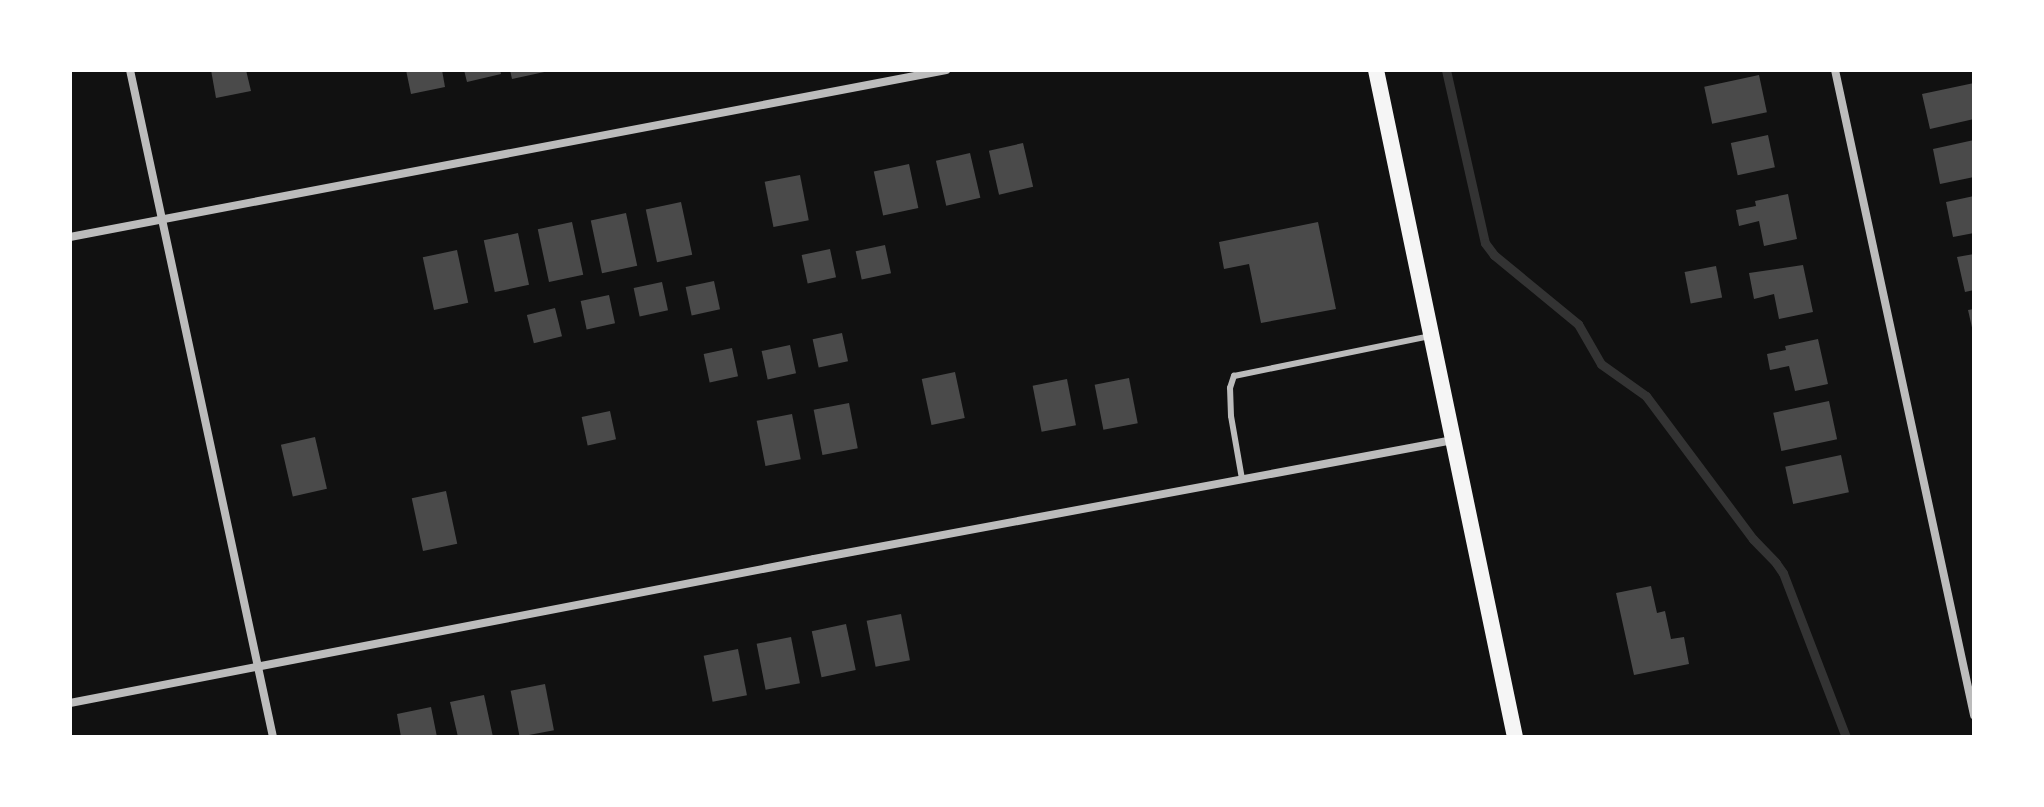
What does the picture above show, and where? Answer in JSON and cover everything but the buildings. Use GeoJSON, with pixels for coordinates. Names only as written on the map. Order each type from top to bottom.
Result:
{"type":"FeatureCollection","features":[{"type":"Feature","properties":{"kind":"main road"},"geometry":{"type":"LineString","coordinates":[[1376,70],[1515,737]]}},
{"type":"Feature","properties":{"kind":"street"},"geometry":{"type":"LineString","coordinates":[[130,70],[273,737]]}},
{"type":"Feature","properties":{"kind":"street"},"geometry":{"type":"LineString","coordinates":[[70,237],[946,70]]}},
{"type":"Feature","properties":{"kind":"street"},"geometry":{"type":"LineString","coordinates":[[1835,70],[1974,715]]}},
{"type":"Feature","properties":{"kind":"street"},"geometry":{"type":"LineString","coordinates":[[70,703],[1453,440]]}},
{"type":"Feature","properties":{"kind":"lane"},"geometry":{"type":"LineString","coordinates":[[1242,479],[1231,416],[1230,388],[1234,376],[1431,336]]}},
{"type":"Feature","properties":{"kind":"waterway"},"geometry":{"type":"LineString","coordinates":[[1446,70],[1485,243],[1494,255],[1578,324],[1601,364],[1646,396],[1753,539],[1776,563],[1783,573],[1846,737]]}}]}
